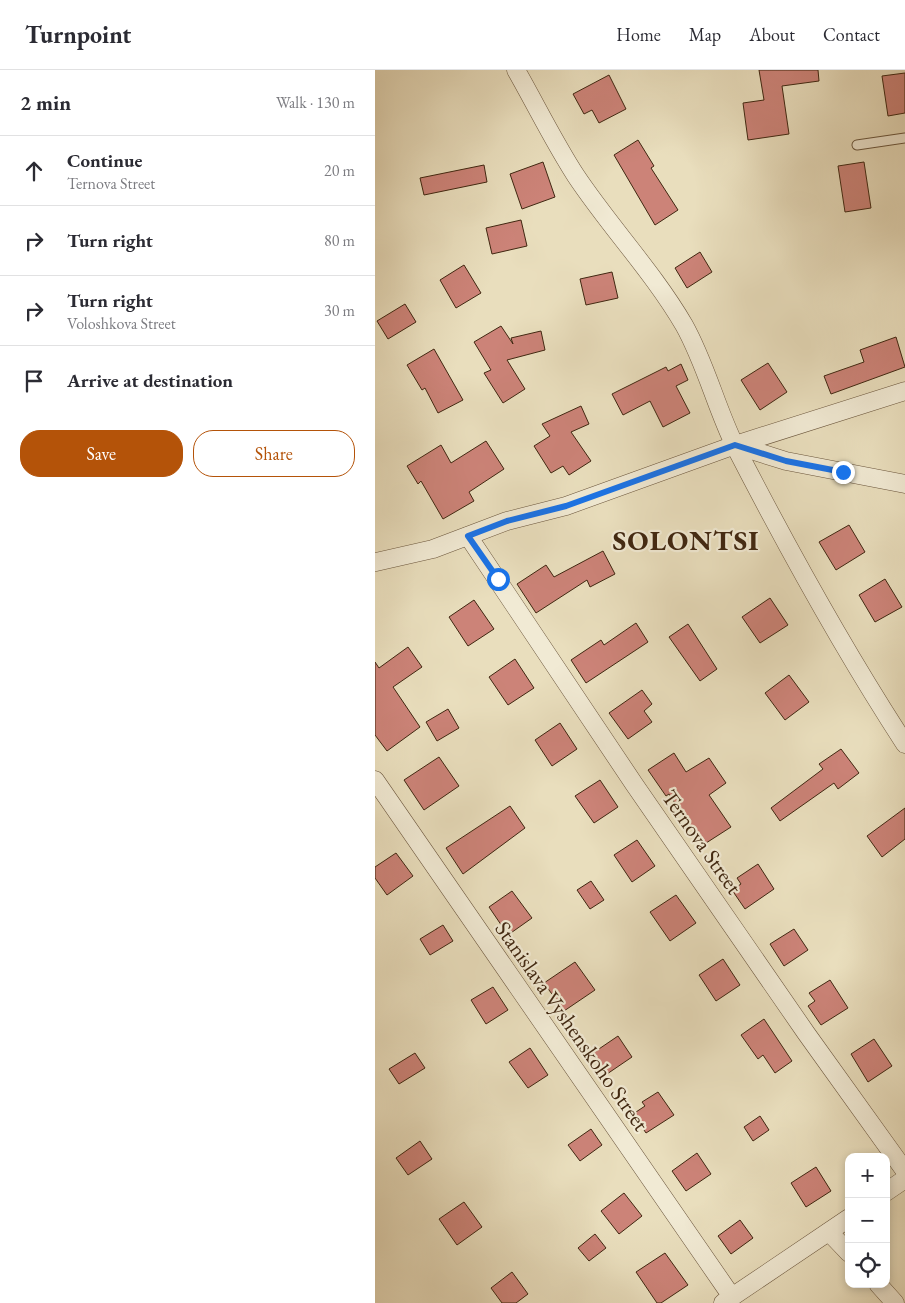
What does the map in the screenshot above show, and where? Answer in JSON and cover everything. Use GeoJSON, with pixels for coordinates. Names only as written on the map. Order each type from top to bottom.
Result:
{"type":"FeatureCollection","features":[{"type":"Feature","properties":{"kind":"street"},"geometry":{"type":"LineString","coordinates":[[516,70],[575,174],[619,237],[660,288],[684,326],[704,367],[735,445],[853,663],[905,744]]}},
{"type":"Feature","properties":{"kind":"street"},"geometry":{"type":"LineString","coordinates":[[375,563],[408,557],[507,521],[566,506],[735,445],[905,391]]}},
{"type":"Feature","properties":{"kind":"street"},"geometry":{"type":"LineString","coordinates":[[735,445],[786,461],[905,484]]}},
{"type":"Feature","properties":{"kind":"street","name":"Ternova Street"},"geometry":{"type":"LineString","coordinates":[[468,536],[639,791],[905,1171]]}},
{"type":"Feature","properties":{"kind":"street","name":"Stanislava Vyshenskoho Street"},"geometry":{"type":"LineString","coordinates":[[375,780],[727,1300]]}},
{"type":"Feature","properties":{"kind":"street"},"geometry":{"type":"LineString","coordinates":[[890,1189],[905,1179]]}},
{"type":"Feature","properties":{"kind":"street"},"geometry":{"type":"LineString","coordinates":[[727,1300],[845,1221]]}},
{"type":"Feature","properties":{"kind":"street"},"geometry":{"type":"LineString","coordinates":[[829,1232],[845,1249]]}},
{"type":"Feature","properties":{"kind":"street"},"geometry":{"type":"LineString","coordinates":[[882,1288],[895,1303]]}},
{"type":"Feature","properties":{"kind":"lane"},"geometry":{"type":"LineString","coordinates":[[857,145],[905,138]]}},
{"type":"Feature","properties":{"kind":"building"},"geometry":{"type":"Polygon","coordinates":[[[759,70],[818,70],[819,81],[782,86],[789,134],[748,140],[743,103],[764,100],[759,70]]]}},
{"type":"Feature","properties":{"kind":"building"},"geometry":{"type":"Polygon","coordinates":[[[905,73],[905,113],[888,116],[882,76],[905,73]]]}},
{"type":"Feature","properties":{"kind":"building"},"geometry":{"type":"Polygon","coordinates":[[[609,75],[626,109],[599,123],[592,110],[584,114],[573,94],[609,75]]]}},
{"type":"Feature","properties":{"kind":"building"},"geometry":{"type":"Polygon","coordinates":[[[638,140],[654,166],[651,168],[678,210],[655,225],[614,155],[638,140]]]}},
{"type":"Feature","properties":{"kind":"building"},"geometry":{"type":"Polygon","coordinates":[[[543,162],[555,197],[522,209],[510,174],[543,162]]]}},
{"type":"Feature","properties":{"kind":"building"},"geometry":{"type":"Polygon","coordinates":[[[864,162],[871,208],[845,212],[838,166],[864,162]]]}},
{"type":"Feature","properties":{"kind":"building"},"geometry":{"type":"Polygon","coordinates":[[[484,165],[487,182],[424,195],[420,178],[484,165]]]}},
{"type":"Feature","properties":{"kind":"building"},"geometry":{"type":"Polygon","coordinates":[[[521,220],[527,246],[492,254],[486,228],[521,220]]]}},
{"type":"Feature","properties":{"kind":"building"},"geometry":{"type":"Polygon","coordinates":[[[700,252],[712,272],[687,288],[675,268],[700,252]]]}},
{"type":"Feature","properties":{"kind":"building"},"geometry":{"type":"Polygon","coordinates":[[[464,265],[481,293],[456,308],[440,280],[464,265]]]}},
{"type":"Feature","properties":{"kind":"building"},"geometry":{"type":"Polygon","coordinates":[[[612,272],[618,298],[586,305],[580,279],[612,272]]]}},
{"type":"Feature","properties":{"kind":"building"},"geometry":{"type":"Polygon","coordinates":[[[405,304],[416,322],[388,339],[377,321],[405,304]]]}},
{"type":"Feature","properties":{"kind":"building"},"geometry":{"type":"Polygon","coordinates":[[[501,326],[513,344],[511,338],[541,331],[545,350],[507,360],[525,389],[503,403],[484,373],[491,370],[474,342],[501,326]]]}},
{"type":"Feature","properties":{"kind":"building"},"geometry":{"type":"Polygon","coordinates":[[[896,337],[905,367],[831,394],[824,376],[864,362],[860,350],[896,337]]]}},
{"type":"Feature","properties":{"kind":"building"},"geometry":{"type":"Polygon","coordinates":[[[434,349],[463,400],[438,413],[425,388],[422,390],[407,365],[434,349]]]}},
{"type":"Feature","properties":{"kind":"building"},"geometry":{"type":"Polygon","coordinates":[[[768,363],[787,392],[760,410],[741,380],[768,363]]]}},
{"type":"Feature","properties":{"kind":"building"},"geometry":{"type":"Polygon","coordinates":[[[681,364],[688,380],[676,386],[690,413],[663,427],[650,401],[623,415],[612,394],[666,367],[668,371],[681,364]]]}},
{"type":"Feature","properties":{"kind":"building"},"geometry":{"type":"Polygon","coordinates":[[[581,406],[589,424],[571,432],[591,461],[569,475],[563,466],[551,473],[534,446],[550,436],[542,424],[581,406]]]}},
{"type":"Feature","properties":{"kind":"building"},"geometry":{"type":"Polygon","coordinates":[[[486,441],[504,469],[469,492],[474,501],[443,519],[421,481],[418,484],[407,466],[441,445],[451,463],[486,441]]]}},
{"type":"Feature","properties":{"kind":"building"},"geometry":{"type":"Polygon","coordinates":[[[849,525],[865,552],[836,570],[819,542],[849,525]]]}},
{"type":"Feature","properties":{"kind":"building"},"geometry":{"type":"Polygon","coordinates":[[[603,551],[615,574],[590,587],[587,580],[536,613],[517,584],[546,565],[554,577],[603,551]]]}},
{"type":"Feature","properties":{"kind":"building"},"geometry":{"type":"Polygon","coordinates":[[[885,579],[902,607],[875,622],[859,595],[885,579]]]}},
{"type":"Feature","properties":{"kind":"building"},"geometry":{"type":"Polygon","coordinates":[[[770,598],[788,625],[760,643],[742,617],[770,598]]]}},
{"type":"Feature","properties":{"kind":"building"},"geometry":{"type":"Polygon","coordinates":[[[474,600],[494,629],[468,646],[449,617],[474,600]]]}},
{"type":"Feature","properties":{"kind":"building"},"geometry":{"type":"Polygon","coordinates":[[[636,623],[648,642],[586,683],[571,660],[601,640],[604,645],[636,623]]]}},
{"type":"Feature","properties":{"kind":"building"},"geometry":{"type":"Polygon","coordinates":[[[688,624],[717,669],[700,681],[669,637],[688,624]]]}},
{"type":"Feature","properties":{"kind":"building"},"geometry":{"type":"Polygon","coordinates":[[[408,647],[422,667],[393,687],[420,727],[387,751],[375,735],[375,662],[379,668],[408,647]]]}},
{"type":"Feature","properties":{"kind":"building"},"geometry":{"type":"Polygon","coordinates":[[[515,659],[534,688],[508,705],[489,677],[515,659]]]}},
{"type":"Feature","properties":{"kind":"building"},"geometry":{"type":"Polygon","coordinates":[[[789,675],[809,702],[785,720],[765,693],[789,675]]]}},
{"type":"Feature","properties":{"kind":"building"},"geometry":{"type":"Polygon","coordinates":[[[642,690],[652,704],[644,711],[652,722],[628,739],[609,713],[642,690]]]}},
{"type":"Feature","properties":{"kind":"building"},"geometry":{"type":"Polygon","coordinates":[[[448,709],[459,728],[437,741],[426,722],[448,709]]]}},
{"type":"Feature","properties":{"kind":"building"},"geometry":{"type":"Polygon","coordinates":[[[560,723],[577,749],[552,766],[535,740],[560,723]]]}},
{"type":"Feature","properties":{"kind":"building"},"geometry":{"type":"Polygon","coordinates":[[[841,749],[859,773],[838,789],[834,783],[780,821],[771,808],[823,769],[819,764],[841,749]]]}},
{"type":"Feature","properties":{"kind":"building"},"geometry":{"type":"Polygon","coordinates":[[[674,753],[686,772],[709,758],[726,783],[709,795],[731,827],[703,845],[669,794],[666,796],[648,770],[674,753]]]}},
{"type":"Feature","properties":{"kind":"building"},"geometry":{"type":"Polygon","coordinates":[[[439,757],[459,786],[424,810],[404,780],[439,757]]]}},
{"type":"Feature","properties":{"kind":"building"},"geometry":{"type":"Polygon","coordinates":[[[600,780],[618,807],[594,823],[575,796],[600,780]]]}},
{"type":"Feature","properties":{"kind":"building"},"geometry":{"type":"Polygon","coordinates":[[[510,806],[525,828],[463,874],[446,848],[510,806]]]}},
{"type":"Feature","properties":{"kind":"building"},"geometry":{"type":"Polygon","coordinates":[[[905,808],[905,839],[882,857],[867,836],[905,808]]]}},
{"type":"Feature","properties":{"kind":"building"},"geometry":{"type":"Polygon","coordinates":[[[637,840],[655,866],[632,882],[614,855],[637,840]]]}},
{"type":"Feature","properties":{"kind":"building"},"geometry":{"type":"Polygon","coordinates":[[[396,853],[413,876],[387,895],[375,878],[375,867],[396,853]]]}},
{"type":"Feature","properties":{"kind":"building"},"geometry":{"type":"Polygon","coordinates":[[[758,864],[774,889],[745,909],[732,890],[741,884],[737,878],[758,864]]]}},
{"type":"Feature","properties":{"kind":"building"},"geometry":{"type":"Polygon","coordinates":[[[591,881],[604,900],[590,909],[577,890],[591,881]]]}},
{"type":"Feature","properties":{"kind":"building"},"geometry":{"type":"Polygon","coordinates":[[[512,891],[532,918],[508,935],[489,907],[512,891]]]}},
{"type":"Feature","properties":{"kind":"building"},"geometry":{"type":"Polygon","coordinates":[[[676,895],[696,923],[670,941],[650,912],[676,895]]]}},
{"type":"Feature","properties":{"kind":"building"},"geometry":{"type":"Polygon","coordinates":[[[443,925],[453,941],[430,955],[420,939],[443,925]]]}},
{"type":"Feature","properties":{"kind":"building"},"geometry":{"type":"Polygon","coordinates":[[[794,929],[808,950],[784,966],[770,944],[794,929]]]}},
{"type":"Feature","properties":{"kind":"building"},"geometry":{"type":"Polygon","coordinates":[[[723,959],[740,985],[716,1001],[699,975],[723,959]]]}},
{"type":"Feature","properties":{"kind":"building"},"geometry":{"type":"Polygon","coordinates":[[[575,962],[595,990],[564,1011],[544,983],[575,962]]]}},
{"type":"Feature","properties":{"kind":"building"},"geometry":{"type":"Polygon","coordinates":[[[830,980],[848,1008],[821,1025],[808,1006],[815,1001],[809,993],[830,980]]]}},
{"type":"Feature","properties":{"kind":"building"},"geometry":{"type":"Polygon","coordinates":[[[493,987],[508,1010],[486,1024],[471,1000],[493,987]]]}},
{"type":"Feature","properties":{"kind":"building"},"geometry":{"type":"Polygon","coordinates":[[[764,1019],[792,1061],[775,1073],[763,1055],[758,1059],[741,1035],[764,1019]]]}},
{"type":"Feature","properties":{"kind":"building"},"geometry":{"type":"Polygon","coordinates":[[[618,1036],[632,1057],[607,1074],[593,1053],[618,1036]]]}},
{"type":"Feature","properties":{"kind":"building"},"geometry":{"type":"Polygon","coordinates":[[[874,1039],[892,1066],[868,1082],[851,1054],[874,1039]]]}},
{"type":"Feature","properties":{"kind":"building"},"geometry":{"type":"Polygon","coordinates":[[[530,1048],[548,1075],[528,1088],[509,1062],[530,1048]]]}},
{"type":"Feature","properties":{"kind":"building"},"geometry":{"type":"Polygon","coordinates":[[[415,1053],[425,1068],[399,1084],[389,1069],[415,1053]]]}},
{"type":"Feature","properties":{"kind":"building"},"geometry":{"type":"Polygon","coordinates":[[[658,1092],[674,1115],[646,1133],[633,1114],[645,1106],[642,1102],[658,1092]]]}},
{"type":"Feature","properties":{"kind":"building"},"geometry":{"type":"Polygon","coordinates":[[[760,1116],[769,1130],[753,1141],[744,1127],[760,1116]]]}},
{"type":"Feature","properties":{"kind":"building"},"geometry":{"type":"Polygon","coordinates":[[[591,1129],[602,1145],[580,1161],[568,1145],[591,1129]]]}},
{"type":"Feature","properties":{"kind":"building"},"geometry":{"type":"Polygon","coordinates":[[[420,1141],[432,1159],[408,1175],[396,1158],[420,1141]]]}},
{"type":"Feature","properties":{"kind":"building"},"geometry":{"type":"Polygon","coordinates":[[[697,1153],[711,1174],[686,1191],[672,1171],[697,1153]]]}},
{"type":"Feature","properties":{"kind":"building"},"geometry":{"type":"Polygon","coordinates":[[[816,1167],[831,1191],[806,1207],[791,1183],[816,1167]]]}},
{"type":"Feature","properties":{"kind":"building"},"geometry":{"type":"Polygon","coordinates":[[[624,1193],[642,1216],[619,1234],[601,1211],[624,1193]]]}},
{"type":"Feature","properties":{"kind":"building"},"geometry":{"type":"Polygon","coordinates":[[[464,1202],[482,1227],[457,1245],[439,1219],[464,1202]]]}},
{"type":"Feature","properties":{"kind":"building"},"geometry":{"type":"Polygon","coordinates":[[[740,1220],[753,1238],[731,1254],[718,1236],[740,1220]]]}},
{"type":"Feature","properties":{"kind":"building"},"geometry":{"type":"Polygon","coordinates":[[[595,1234],[606,1248],[589,1261],[578,1248],[595,1234]]]}},
{"type":"Feature","properties":{"kind":"building"},"geometry":{"type":"Polygon","coordinates":[[[665,1253],[688,1285],[661,1303],[657,1303],[636,1272],[665,1253]]]}},
{"type":"Feature","properties":{"kind":"building"},"geometry":{"type":"Polygon","coordinates":[[[512,1272],[528,1294],[516,1303],[502,1303],[491,1288],[512,1272]]]}},
{"type":"Feature","properties":{"kind":"district","name":"SOLONTSI"},"geometry":{"type":"Point","coordinates":[686,540]}},
{"type":"Feature","properties":{"kind":"route"},"geometry":{"type":"LineString","coordinates":[[498,579],[468,536],[507,521],[566,506],[735,445],[786,461],[843,472]]}}]}
